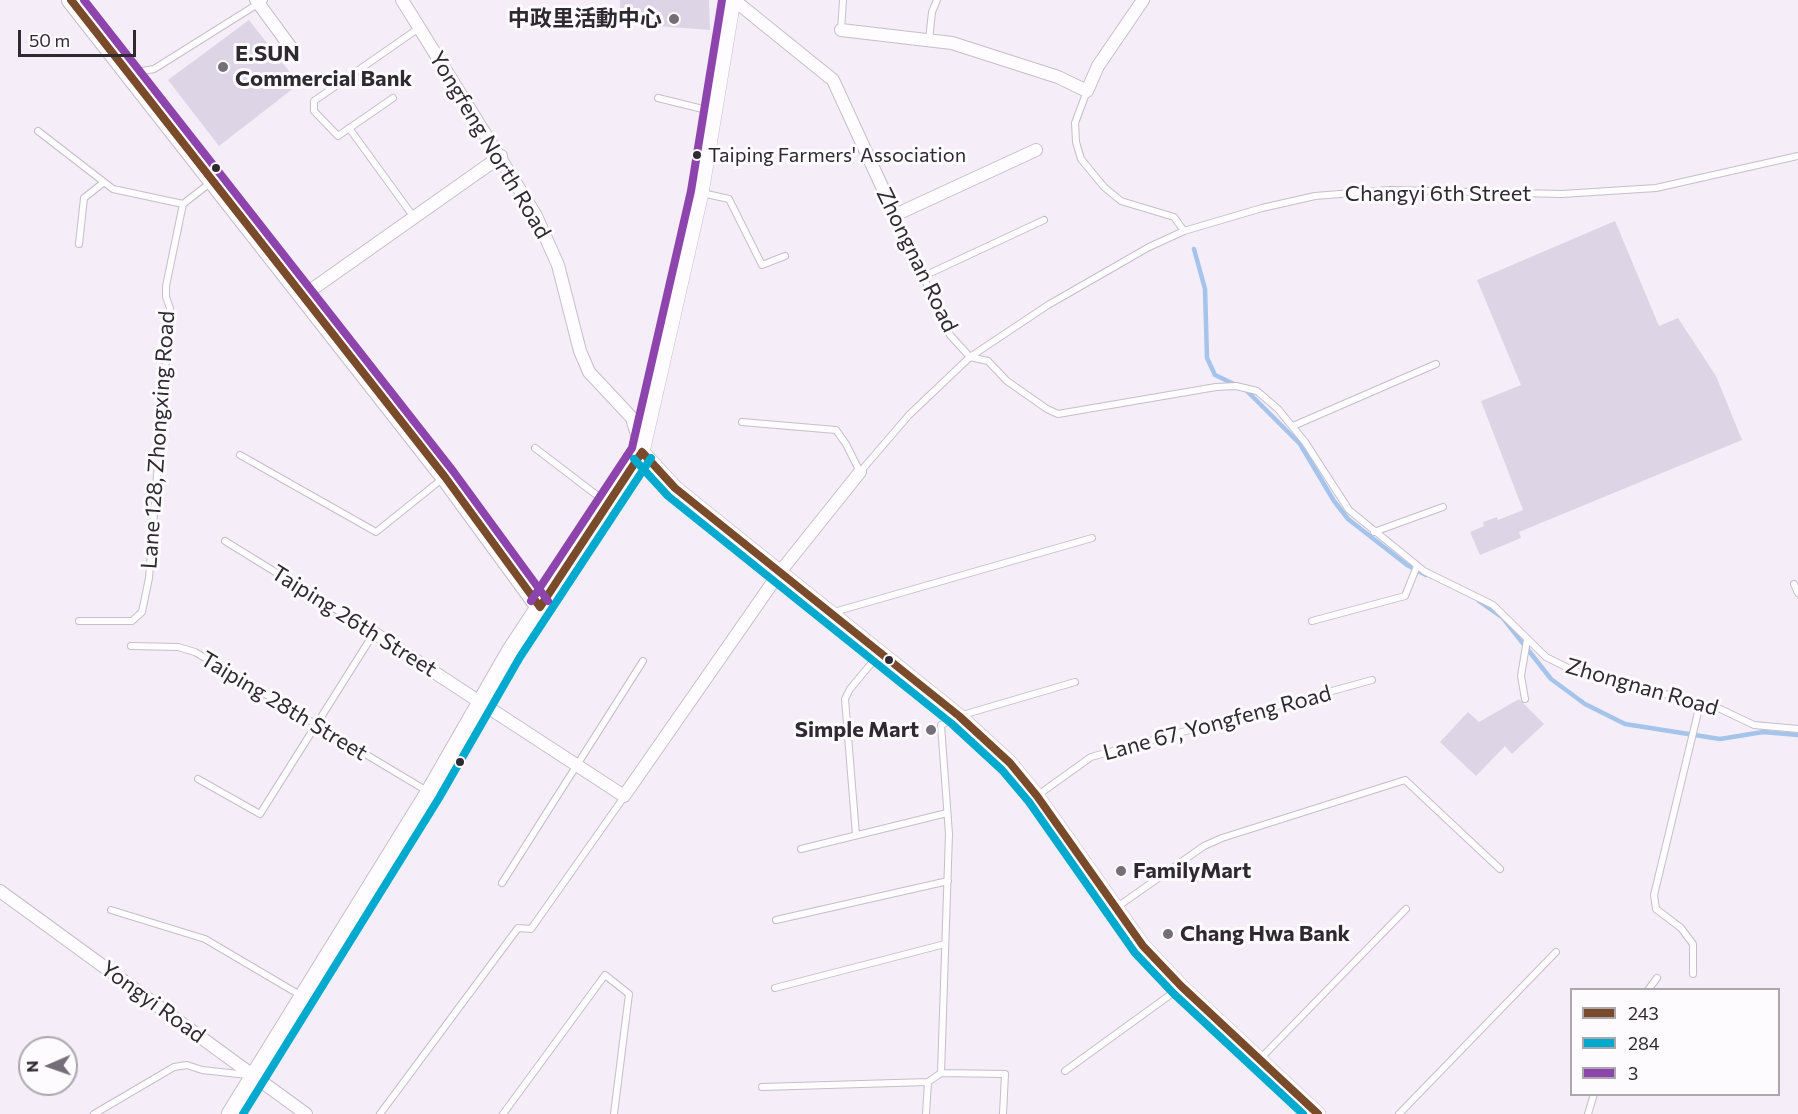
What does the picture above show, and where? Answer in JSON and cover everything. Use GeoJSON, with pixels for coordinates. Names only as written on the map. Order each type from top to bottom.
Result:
{"type":"FeatureCollection","features":[{"type":"Feature","properties":{"kind":"main road"},"geometry":{"type":"LineString","coordinates":[[71,0],[445,477],[540,607],[482,701],[430,792],[231,1114]]}},
{"type":"Feature","properties":{"kind":"street","name":"Yongfeng North Road"},"geometry":{"type":"LineString","coordinates":[[402,0],[501,156],[536,216],[558,265],[580,351],[589,372],[632,418],[642,452]]}},
{"type":"Feature","properties":{"kind":"street"},"geometry":{"type":"LineString","coordinates":[[540,607],[642,452],[701,193],[734,0]]}},
{"type":"Feature","properties":{"kind":"street","name":"Zhongnan Road"},"geometry":{"type":"LineString","coordinates":[[734,0],[834,80],[895,216]]}},
{"type":"Feature","properties":{"kind":"street"},"geometry":{"type":"LineString","coordinates":[[841,30],[965,46],[992,58],[1058,77],[1087,91],[1098,66],[1143,0]]}},
{"type":"Feature","properties":{"kind":"street"},"geometry":{"type":"LineString","coordinates":[[259,1],[292,49]]}},
{"type":"Feature","properties":{"kind":"street"},"geometry":{"type":"LineString","coordinates":[[895,216],[1036,150]]}},
{"type":"Feature","properties":{"kind":"street"},"geometry":{"type":"LineString","coordinates":[[304,295],[501,156]]}},
{"type":"Feature","properties":{"kind":"street"},"geometry":{"type":"LineString","coordinates":[[642,452],[675,488],[958,716],[1010,763],[1037,796],[1143,946],[1181,986],[1318,1114]]}},
{"type":"Feature","properties":{"kind":"street"},"geometry":{"type":"LineString","coordinates":[[624,796],[780,572],[860,472]]}},
{"type":"Feature","properties":{"kind":"street","name":"Taiping 26th Street"},"geometry":{"type":"LineString","coordinates":[[374,633],[482,701],[624,796]]}},
{"type":"Feature","properties":{"kind":"street","name":"Yongyi Road"},"geometry":{"type":"LineString","coordinates":[[0,891],[306,1114]]}},
{"type":"Feature","properties":{"kind":"lane"},"geometry":{"type":"LineString","coordinates":[[841,30],[843,0]]}},
{"type":"Feature","properties":{"kind":"lane"},"geometry":{"type":"LineString","coordinates":[[929,40],[932,12],[937,0]]}},
{"type":"Feature","properties":{"kind":"lane"},"geometry":{"type":"LineString","coordinates":[[129,74],[154,69],[259,1]]}},
{"type":"Feature","properties":{"kind":"lane"},"geometry":{"type":"LineString","coordinates":[[393,98],[338,136],[314,111],[314,101],[420,28]]}},
{"type":"Feature","properties":{"kind":"lane"},"geometry":{"type":"LineString","coordinates":[[1087,91],[1075,123],[1076,142],[1081,159],[1104,187],[1121,201],[1174,217],[1184,231]]}},
{"type":"Feature","properties":{"kind":"lane"},"geometry":{"type":"LineString","coordinates":[[658,98],[716,112]]}},
{"type":"Feature","properties":{"kind":"lane"},"geometry":{"type":"LineString","coordinates":[[349,128],[413,216]]}},
{"type":"Feature","properties":{"kind":"lane"},"geometry":{"type":"LineString","coordinates":[[38,131],[113,189],[183,204],[213,181]]}},
{"type":"Feature","properties":{"kind":"lane","name":"Changyi 6th Street"},"geometry":{"type":"LineString","coordinates":[[860,472],[909,415],[970,357],[1094,276],[1184,231],[1262,208],[1334,194],[1441,189],[1516,193],[1597,193],[1656,188],[1798,156]]}},
{"type":"Feature","properties":{"kind":"lane"},"geometry":{"type":"LineString","coordinates":[[79,244],[84,198],[103,183]]}},
{"type":"Feature","properties":{"kind":"lane"},"geometry":{"type":"LineString","coordinates":[[701,193],[729,199],[762,265],[785,256]]}},
{"type":"Feature","properties":{"kind":"lane","name":"Lane 128, Zhongxing Road"},"geometry":{"type":"LineString","coordinates":[[79,621],[132,621],[142,612],[149,578],[170,308],[166,286],[183,204]]}},
{"type":"Feature","properties":{"kind":"lane","name":"Zhongnan Road"},"geometry":{"type":"LineString","coordinates":[[895,216],[950,335],[970,357],[988,361],[1006,381],[1058,414],[1236,386],[1257,391],[1293,426],[1349,510],[1417,566],[1438,579],[1493,605],[1546,657],[1574,671],[1716,707],[1754,725],[1798,729]]}},
{"type":"Feature","properties":{"kind":"lane"},"geometry":{"type":"LineString","coordinates":[[924,276],[1044,220]]}},
{"type":"Feature","properties":{"kind":"lane"},"geometry":{"type":"LineString","coordinates":[[1293,426],[1436,364]]}},
{"type":"Feature","properties":{"kind":"lane"},"geometry":{"type":"LineString","coordinates":[[742,422],[836,430],[860,472]]}},
{"type":"Feature","properties":{"kind":"lane"},"geometry":{"type":"LineString","coordinates":[[535,448],[607,504]]}},
{"type":"Feature","properties":{"kind":"lane"},"geometry":{"type":"LineString","coordinates":[[240,455],[376,532],[445,477]]}},
{"type":"Feature","properties":{"kind":"lane"},"geometry":{"type":"LineString","coordinates":[[1374,532],[1443,507]]}},
{"type":"Feature","properties":{"kind":"lane"},"geometry":{"type":"LineString","coordinates":[[830,614],[1092,537]]}},
{"type":"Feature","properties":{"kind":"lane","name":"Taiping 26th Street"},"geometry":{"type":"LineString","coordinates":[[225,541],[374,633]]}},
{"type":"Feature","properties":{"kind":"lane"},"geometry":{"type":"LineString","coordinates":[[1311,621],[1406,597],[1417,566]]}},
{"type":"Feature","properties":{"kind":"lane"},"geometry":{"type":"LineString","coordinates":[[1794,584],[1798,593]]}},
{"type":"Feature","properties":{"kind":"lane"},"geometry":{"type":"LineString","coordinates":[[198,779],[260,814],[374,633]]}},
{"type":"Feature","properties":{"kind":"lane"},"geometry":{"type":"LineString","coordinates":[[1525,699],[1521,676],[1527,640]]}},
{"type":"Feature","properties":{"kind":"lane","name":"Taiping 28th Street"},"geometry":{"type":"LineString","coordinates":[[131,646],[178,647],[195,652],[430,792]]}},
{"type":"Feature","properties":{"kind":"lane"},"geometry":{"type":"LineString","coordinates":[[856,835],[845,699],[849,689],[881,653]]}},
{"type":"Feature","properties":{"kind":"lane"},"geometry":{"type":"LineString","coordinates":[[502,883],[643,661]]}},
{"type":"Feature","properties":{"kind":"lane","name":"Lane 67, Yongfeng Road"},"geometry":{"type":"LineString","coordinates":[[1037,796],[1091,757],[1372,680]]}},
{"type":"Feature","properties":{"kind":"lane"},"geometry":{"type":"LineString","coordinates":[[941,1073],[948,881],[947,813],[941,725],[958,716],[1076,682]]}},
{"type":"Feature","properties":{"kind":"lane"},"geometry":{"type":"LineString","coordinates":[[1693,974],[1693,944],[1681,928],[1656,909],[1654,904],[1700,704]]}},
{"type":"Feature","properties":{"kind":"lane"},"geometry":{"type":"LineString","coordinates":[[1116,907],[1222,838],[1405,780],[1500,869]]}},
{"type":"Feature","properties":{"kind":"lane"},"geometry":{"type":"LineString","coordinates":[[380,1114],[518,928],[531,929],[624,796]]}},
{"type":"Feature","properties":{"kind":"lane"},"geometry":{"type":"LineString","coordinates":[[801,849],[947,813]]}},
{"type":"Feature","properties":{"kind":"lane"},"geometry":{"type":"LineString","coordinates":[[776,920],[948,881]]}},
{"type":"Feature","properties":{"kind":"lane"},"geometry":{"type":"LineString","coordinates":[[1260,1059],[1406,909]]}},
{"type":"Feature","properties":{"kind":"lane"},"geometry":{"type":"LineString","coordinates":[[111,910],[205,939],[303,997]]}},
{"type":"Feature","properties":{"kind":"lane"},"geometry":{"type":"LineString","coordinates":[[775,987],[945,944]]}},
{"type":"Feature","properties":{"kind":"lane"},"geometry":{"type":"LineString","coordinates":[[1399,1114],[1556,952]]}},
{"type":"Feature","properties":{"kind":"lane"},"geometry":{"type":"LineString","coordinates":[[503,1114],[604,975],[629,994],[614,1114]]}},
{"type":"Feature","properties":{"kind":"lane"},"geometry":{"type":"LineString","coordinates":[[1650,988],[1657,978]]}},
{"type":"Feature","properties":{"kind":"lane"},"geometry":{"type":"LineString","coordinates":[[1065,1071],[1181,986]]}},
{"type":"Feature","properties":{"kind":"lane"},"geometry":{"type":"LineString","coordinates":[[94,1114],[174,1067],[187,1065],[202,1071],[254,1076]]}},
{"type":"Feature","properties":{"kind":"lane"},"geometry":{"type":"LineString","coordinates":[[762,1087],[928,1082],[941,1073],[1005,1074],[1003,1114]]}},
{"type":"Feature","properties":{"kind":"lane"},"geometry":{"type":"LineString","coordinates":[[926,1114],[928,1082]]}},
{"type":"Feature","properties":{"kind":"lane"},"geometry":{"type":"LineString","coordinates":[[1588,1114],[1594,1096]]}},
{"type":"Feature","properties":{"kind":"building","name":"中政里活動中心"},"geometry":{"type":"Polygon","coordinates":[[[620,0],[709,0],[710,30],[657,26],[657,22],[639,22],[639,17],[620,17],[620,0]]]}},
{"type":"Feature","properties":{"kind":"building"},"geometry":{"type":"Polygon","coordinates":[[[249,20],[299,84],[219,146],[168,80],[249,20]]]}},
{"type":"Feature","properties":{"kind":"building"},"geometry":{"type":"Polygon","coordinates":[[[1615,221],[1659,326],[1678,318],[1716,376],[1742,440],[1519,532],[1521,538],[1480,555],[1470,532],[1484,526],[1483,522],[1497,517],[1498,520],[1523,510],[1481,401],[1521,385],[1477,280],[1615,221]]]}},
{"type":"Feature","properties":{"kind":"building"},"geometry":{"type":"Polygon","coordinates":[[[1519,699],[1544,724],[1512,754],[1505,746],[1476,776],[1440,742],[1468,712],[1479,722],[1519,699]]]}},
{"type":"Feature","properties":{"kind":"waterway"},"geometry":{"type":"LineString","coordinates":[[1194,249],[1205,289],[1207,358],[1215,375],[1236,385]]}},
{"type":"Feature","properties":{"kind":"waterway"},"geometry":{"type":"LineString","coordinates":[[1246,390],[1300,444],[1334,501],[1348,519],[1407,565],[1426,575]]}},
{"type":"Feature","properties":{"kind":"waterway"},"geometry":{"type":"LineString","coordinates":[[1479,601],[1503,618],[1551,679],[1585,704],[1625,724],[1720,739],[1763,732],[1798,735]]}},
{"type":"Feature","properties":{"kind":"transit line","name":"243"},"geometry":{"type":"LineString","coordinates":[[71,0],[445,477],[540,607]]}},
{"type":"Feature","properties":{"kind":"transit line","name":"3"},"geometry":{"type":"LineString","coordinates":[[84,0],[453,471],[548,601]]}},
{"type":"Feature","properties":{"kind":"transit line","name":"3"},"geometry":{"type":"LineString","coordinates":[[531,601],[632,448],[691,191],[722,0]]}},
{"type":"Feature","properties":{"kind":"transit line","name":"243"},"geometry":{"type":"LineString","coordinates":[[642,452],[675,488],[959,716],[1010,763],[1037,796],[1143,946],[1181,986],[1318,1114]]}},
{"type":"Feature","properties":{"kind":"transit line","name":"243"},"geometry":{"type":"LineString","coordinates":[[540,607],[642,452]]}},
{"type":"Feature","properties":{"kind":"transit line","name":"284"},"geometry":{"type":"LineString","coordinates":[[243,1114],[439,798],[520,657],[651,458]]}},
{"type":"Feature","properties":{"kind":"transit line","name":"284"},"geometry":{"type":"LineString","coordinates":[[634,459],[668,496],[952,724],[1002,770],[1029,802],[1135,953],[1174,994],[1303,1114]]}},
{"type":"Feature","properties":{"kind":"place","name":"中政里活動中心"},"geometry":{"type":"Point","coordinates":[674,19]}},
{"type":"Feature","properties":{"kind":"place","name":"E.SUN Commercial Bank"},"geometry":{"type":"Point","coordinates":[223,67]}},
{"type":"Feature","properties":{"kind":"place","name":"Taiping Farmers' Association"},"geometry":{"type":"Point","coordinates":[697,155]}},
{"type":"Feature","properties":{"kind":"place","name":"Simple Mart"},"geometry":{"type":"Point","coordinates":[931,730]}},
{"type":"Feature","properties":{"kind":"place","name":"FamilyMart"},"geometry":{"type":"Point","coordinates":[1121,871]}},
{"type":"Feature","properties":{"kind":"place","name":"Chang Hwa Bank"},"geometry":{"type":"Point","coordinates":[1168,934]}}]}
